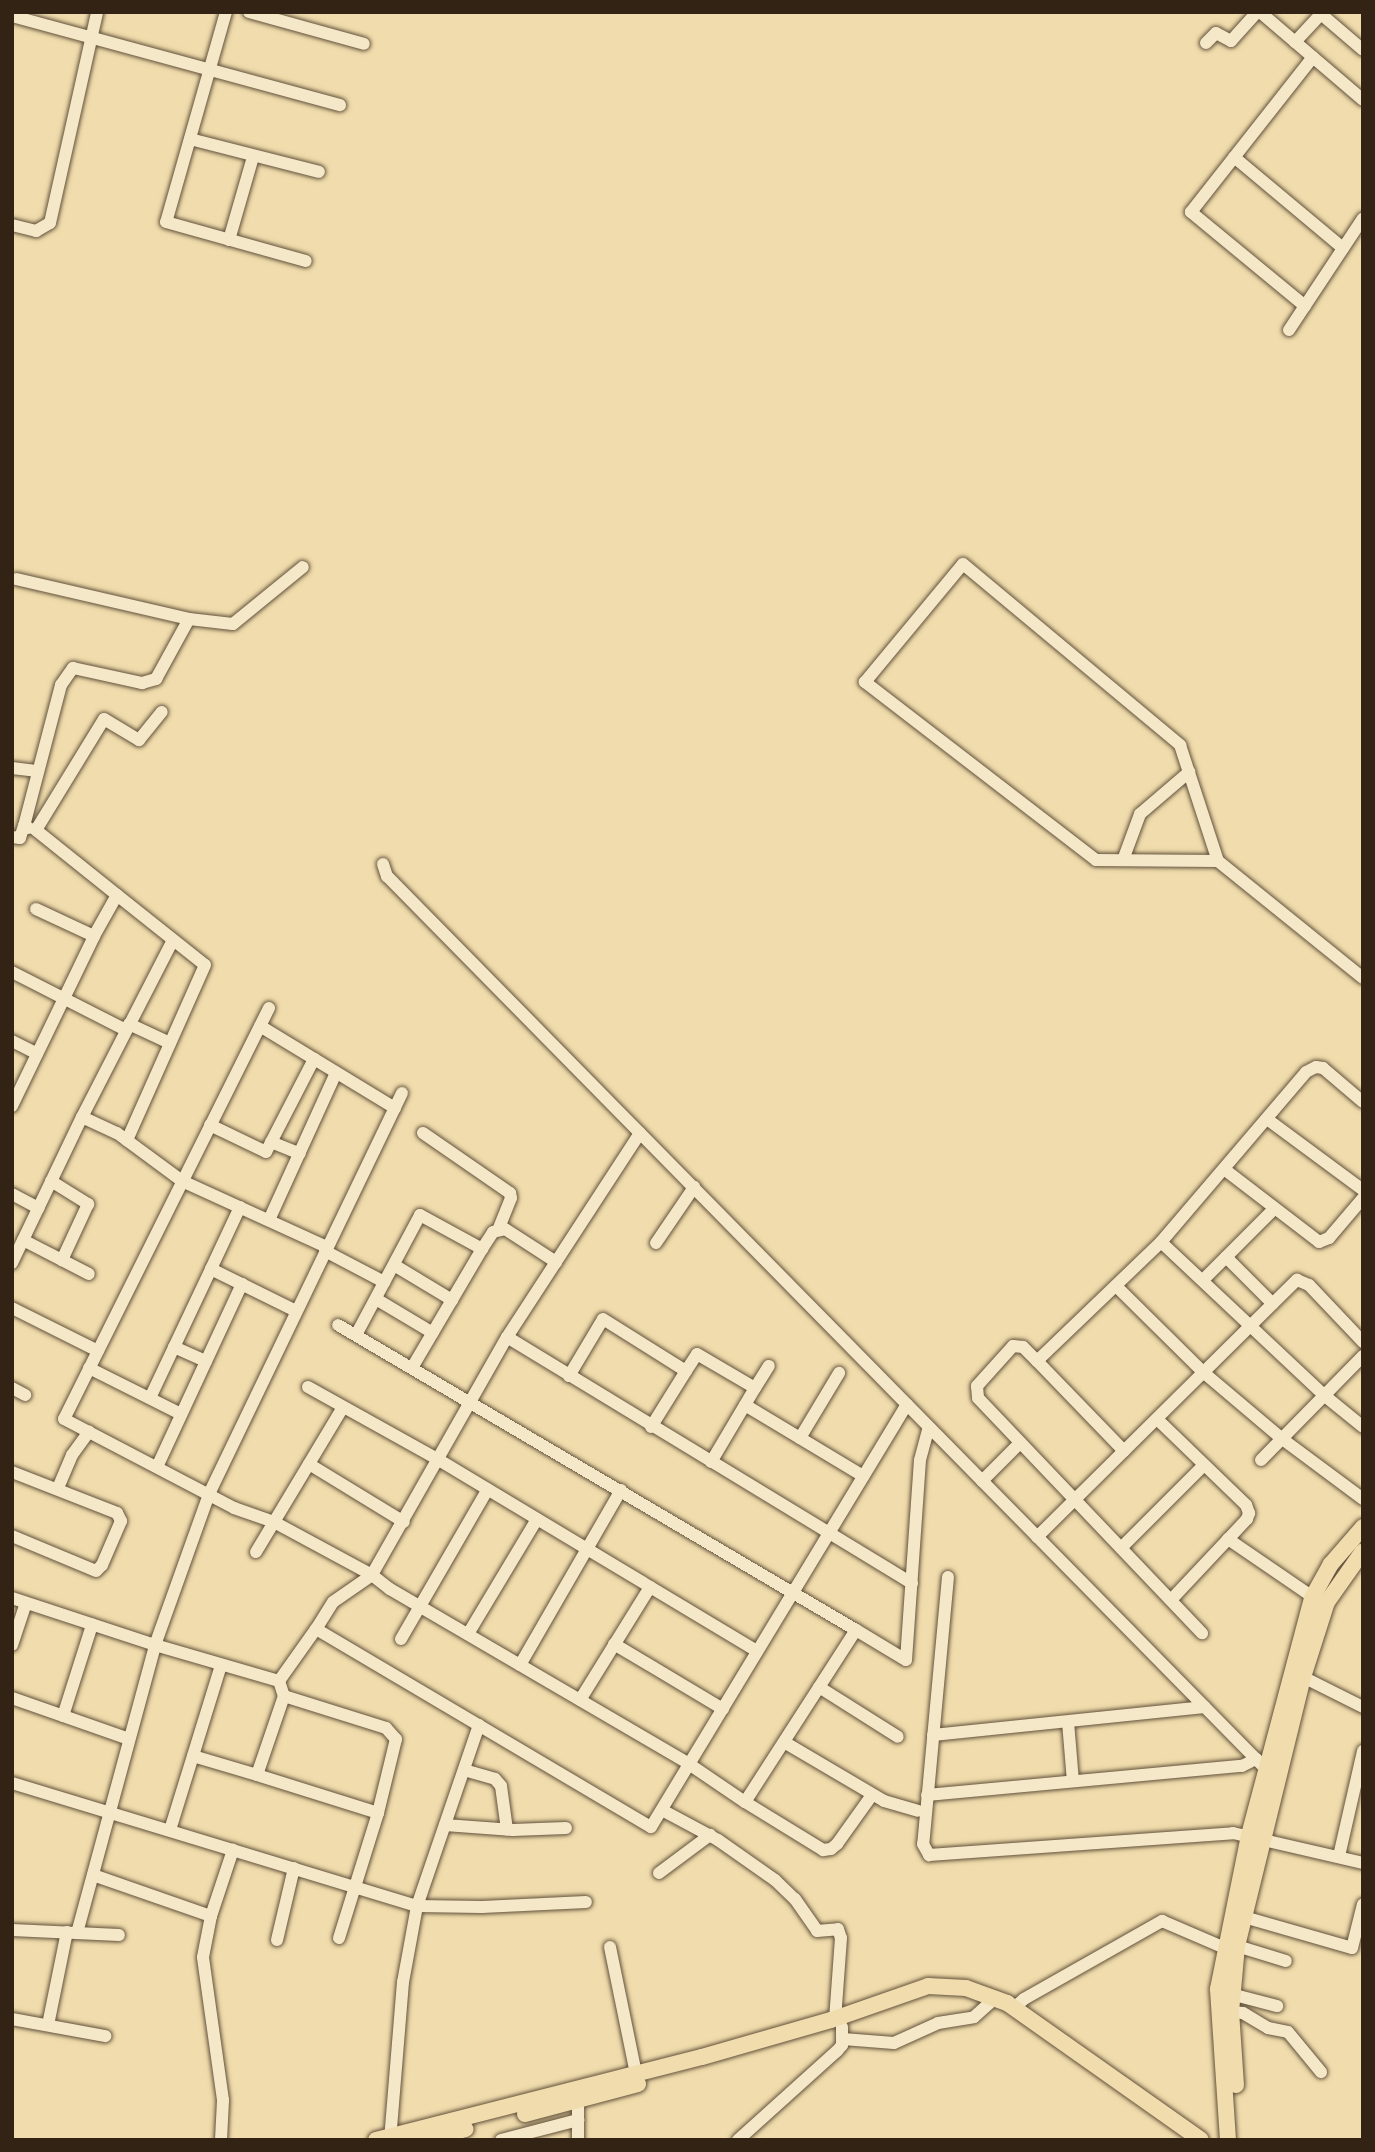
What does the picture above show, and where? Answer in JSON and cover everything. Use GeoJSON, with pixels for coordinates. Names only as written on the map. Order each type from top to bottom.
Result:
{"type":"FeatureCollection","features":[{"type":"Feature","properties":{"kind":"main road"},"geometry":{"type":"LineString","coordinates":[[1231,1947],[1244,1917],[1267,1766],[1319,1600],[1331,1564],[1363,1527]]}},
{"type":"Feature","properties":{"kind":"main road"},"geometry":{"type":"LineString","coordinates":[[1267,1766],[1303,1677],[1319,1600],[1363,1551]]}},
{"type":"Feature","properties":{"kind":"main road"},"geometry":{"type":"LineString","coordinates":[[1228,2140],[1225,1992],[1231,1947],[1256,1837]]}},
{"type":"Feature","properties":{"kind":"main road"},"geometry":{"type":"LineString","coordinates":[[424,2140],[840,2028],[927,1994],[966,1988],[1014,2008],[1201,2140]]}},
{"type":"Feature","properties":{"kind":"main road"},"geometry":{"type":"LineString","coordinates":[[1225,1992],[1231,2012],[1239,2140]]}},
{"type":"Feature","properties":{"kind":"main road"},"geometry":{"type":"LineString","coordinates":[[385,2139],[636,2074],[840,2028]]}},
{"type":"Feature","properties":{"kind":"street"},"geometry":{"type":"LineString","coordinates":[[12,225],[36,232],[50,223],[97,12]]}},
{"type":"Feature","properties":{"kind":"street"},"geometry":{"type":"LineString","coordinates":[[226,12],[166,222],[306,261]]}},
{"type":"Feature","properties":{"kind":"street"},"geometry":{"type":"LineString","coordinates":[[249,12],[364,44]]}},
{"type":"Feature","properties":{"kind":"street"},"geometry":{"type":"LineString","coordinates":[[1206,43],[1216,33],[1231,41],[1259,12],[1363,100]]}},
{"type":"Feature","properties":{"kind":"street"},"geometry":{"type":"LineString","coordinates":[[1295,42],[1321,14],[1363,50]]}},
{"type":"Feature","properties":{"kind":"street"},"geometry":{"type":"LineString","coordinates":[[12,16],[340,105]]}},
{"type":"Feature","properties":{"kind":"street"},"geometry":{"type":"LineString","coordinates":[[1305,306],[1191,212],[1313,57]]}},
{"type":"Feature","properties":{"kind":"street"},"geometry":{"type":"LineString","coordinates":[[190,139],[319,172]]}},
{"type":"Feature","properties":{"kind":"street"},"geometry":{"type":"LineString","coordinates":[[229,240],[253,157]]}},
{"type":"Feature","properties":{"kind":"street"},"geometry":{"type":"LineString","coordinates":[[1234,157],[1343,248]]}},
{"type":"Feature","properties":{"kind":"street"},"geometry":{"type":"LineString","coordinates":[[1289,330],[1343,248],[1361,226]]}},
{"type":"Feature","properties":{"kind":"street"},"geometry":{"type":"LineString","coordinates":[[1218,861],[1096,860],[865,682],[963,565],[1180,746],[1218,861],[1363,978]]}},
{"type":"Feature","properties":{"kind":"street"},"geometry":{"type":"LineString","coordinates":[[16,579],[190,619],[233,624],[303,567]]}},
{"type":"Feature","properties":{"kind":"street"},"geometry":{"type":"LineString","coordinates":[[30,828],[38,771],[61,685],[73,668],[142,683],[156,678],[190,619]]}},
{"type":"Feature","properties":{"kind":"street"},"geometry":{"type":"LineString","coordinates":[[12,837],[20,838],[30,828],[104,719],[139,740],[162,712]]}},
{"type":"Feature","properties":{"kind":"street"},"geometry":{"type":"LineString","coordinates":[[12,768],[38,771]]}},
{"type":"Feature","properties":{"kind":"street"},"geometry":{"type":"LineString","coordinates":[[1124,860],[1140,814],[1189,772]]}},
{"type":"Feature","properties":{"kind":"street"},"geometry":{"type":"LineString","coordinates":[[30,828],[205,965],[127,1140]]}},
{"type":"Feature","properties":{"kind":"street"},"geometry":{"type":"LineString","coordinates":[[383,864],[387,876],[1205,1707],[1267,1766]]}},
{"type":"Feature","properties":{"kind":"street"},"geometry":{"type":"LineString","coordinates":[[12,1107],[16,1086],[37,1054],[94,936],[117,895]]}},
{"type":"Feature","properties":{"kind":"street"},"geometry":{"type":"LineString","coordinates":[[36,909],[94,936]]}},
{"type":"Feature","properties":{"kind":"street"},"geometry":{"type":"LineString","coordinates":[[12,1263],[82,1116],[173,940]]}},
{"type":"Feature","properties":{"kind":"street"},"geometry":{"type":"LineString","coordinates":[[12,972],[127,1027],[170,1043]]}},
{"type":"Feature","properties":{"kind":"street"},"geometry":{"type":"LineString","coordinates":[[269,1008],[64,1419],[234,1508],[274,1522],[372,1575],[419,1606],[690,1764],[823,1850],[831,1849],[837,1844],[872,1795]]}},
{"type":"Feature","properties":{"kind":"street"},"geometry":{"type":"LineString","coordinates":[[260,1026],[395,1108]]}},
{"type":"Feature","properties":{"kind":"street"},"geometry":{"type":"LineString","coordinates":[[12,1041],[37,1054]]}},
{"type":"Feature","properties":{"kind":"street"},"geometry":{"type":"LineString","coordinates":[[210,1125],[266,1152],[314,1059]]}},
{"type":"Feature","properties":{"kind":"street"},"geometry":{"type":"LineString","coordinates":[[1037,1361],[1161,1242],[1306,1072],[1316,1067],[1322,1068],[1363,1102]]}},
{"type":"Feature","properties":{"kind":"street"},"geometry":{"type":"LineString","coordinates":[[269,1220],[337,1073]]}},
{"type":"Feature","properties":{"kind":"street"},"geometry":{"type":"LineString","coordinates":[[48,2025],[72,1933],[93,1875],[155,1645],[209,1494],[402,1093]]}},
{"type":"Feature","properties":{"kind":"street"},"geometry":{"type":"LineString","coordinates":[[82,1116],[127,1140],[182,1181],[269,1220],[384,1282]]}},
{"type":"Feature","properties":{"kind":"street"},"geometry":{"type":"LineString","coordinates":[[1267,1119],[1363,1190]]}},
{"type":"Feature","properties":{"kind":"street"},"geometry":{"type":"LineString","coordinates":[[412,1368],[482,1249],[493,1232],[499,1228],[511,1198],[510,1193],[423,1133]]}},
{"type":"Feature","properties":{"kind":"street"},"geometry":{"type":"LineString","coordinates":[[279,1681],[332,1602],[372,1575],[507,1337],[640,1133]]}},
{"type":"Feature","properties":{"kind":"street"},"geometry":{"type":"LineString","coordinates":[[271,1142],[300,1154]]}},
{"type":"Feature","properties":{"kind":"street"},"geometry":{"type":"LineString","coordinates":[[1224,1169],[1319,1242],[1329,1238],[1363,1198]]}},
{"type":"Feature","properties":{"kind":"street"},"geometry":{"type":"LineString","coordinates":[[51,1181],[88,1204],[61,1260]]}},
{"type":"Feature","properties":{"kind":"street"},"geometry":{"type":"LineString","coordinates":[[656,1243],[694,1188]]}},
{"type":"Feature","properties":{"kind":"street"},"geometry":{"type":"LineString","coordinates":[[12,1194],[38,1208]]}},
{"type":"Feature","properties":{"kind":"street"},"geometry":{"type":"LineString","coordinates":[[150,1398],[240,1207]]}},
{"type":"Feature","properties":{"kind":"street"},"geometry":{"type":"LineString","coordinates":[[1203,1280],[1274,1209]]}},
{"type":"Feature","properties":{"kind":"street"},"geometry":{"type":"LineString","coordinates":[[356,1335],[420,1215],[482,1249]]}},
{"type":"Feature","properties":{"kind":"street"},"geometry":{"type":"LineString","coordinates":[[499,1228],[556,1262]]}},
{"type":"Feature","properties":{"kind":"street"},"geometry":{"type":"LineString","coordinates":[[23,1240],[89,1274]]}},
{"type":"Feature","properties":{"kind":"street"},"geometry":{"type":"LineString","coordinates":[[1161,1242],[1325,1396],[1363,1427]]}},
{"type":"Feature","properties":{"kind":"street"},"geometry":{"type":"LineString","coordinates":[[1226,1257],[1273,1304]]}},
{"type":"Feature","properties":{"kind":"street"},"geometry":{"type":"LineString","coordinates":[[394,1265],[452,1300]]}},
{"type":"Feature","properties":{"kind":"street"},"geometry":{"type":"LineString","coordinates":[[211,1269],[296,1311]]}},
{"type":"Feature","properties":{"kind":"street"},"geometry":{"type":"LineString","coordinates":[[1037,1537],[1297,1280],[1303,1281],[1363,1342]]}},
{"type":"Feature","properties":{"kind":"street"},"geometry":{"type":"LineString","coordinates":[[157,1467],[242,1284]]}},
{"type":"Feature","properties":{"kind":"street"},"geometry":{"type":"LineString","coordinates":[[1116,1286],[1203,1372],[1281,1438],[1363,1499]]}},
{"type":"Feature","properties":{"kind":"street"},"geometry":{"type":"LineString","coordinates":[[376,1299],[433,1333]]}},
{"type":"Feature","properties":{"kind":"street"},"geometry":{"type":"LineString","coordinates":[[12,1308],[98,1351]]}},
{"type":"Feature","properties":{"kind":"street"},"geometry":{"type":"LineString","coordinates":[[569,1376],[603,1319],[686,1371]]}},
{"type":"Feature","properties":{"kind":"street"},"geometry":{"type":"LineString","coordinates":[[338,1325],[794,1591],[906,1660],[920,1460],[929,1427]]}},
{"type":"Feature","properties":{"kind":"street"},"geometry":{"type":"LineString","coordinates":[[507,1337],[912,1583]]}},
{"type":"Feature","properties":{"kind":"street"},"geometry":{"type":"LineString","coordinates":[[1124,1451],[1023,1348],[1013,1346],[977,1387],[976,1393],[1020,1443],[1202,1633]]}},
{"type":"Feature","properties":{"kind":"street"},"geometry":{"type":"LineString","coordinates":[[174,1347],[206,1361]]}},
{"type":"Feature","properties":{"kind":"street"},"geometry":{"type":"LineString","coordinates":[[652,1427],[697,1354],[755,1388]]}},
{"type":"Feature","properties":{"kind":"street"},"geometry":{"type":"LineString","coordinates":[[1261,1460],[1363,1356]]}},
{"type":"Feature","properties":{"kind":"street"},"geometry":{"type":"LineString","coordinates":[[711,1462],[769,1366]]}},
{"type":"Feature","properties":{"kind":"street"},"geometry":{"type":"LineString","coordinates":[[89,1368],[181,1414]]}},
{"type":"Feature","properties":{"kind":"street"},"geometry":{"type":"LineString","coordinates":[[800,1438],[839,1373]]}},
{"type":"Feature","properties":{"kind":"street"},"geometry":{"type":"LineString","coordinates":[[308,1387],[439,1460],[757,1651]]}},
{"type":"Feature","properties":{"kind":"street"},"geometry":{"type":"LineString","coordinates":[[12,1388],[25,1395]]}},
{"type":"Feature","properties":{"kind":"street"},"geometry":{"type":"LineString","coordinates":[[316,1629],[651,1827],[907,1404]]}},
{"type":"Feature","properties":{"kind":"street"},"geometry":{"type":"LineString","coordinates":[[745,1405],[863,1476]]}},
{"type":"Feature","properties":{"kind":"street"},"geometry":{"type":"LineString","coordinates":[[257,1552],[344,1407]]}},
{"type":"Feature","properties":{"kind":"street"},"geometry":{"type":"LineString","coordinates":[[1157,1419],[1246,1506],[1249,1513],[1247,1519],[1171,1600]]}},
{"type":"Feature","properties":{"kind":"street"},"geometry":{"type":"LineString","coordinates":[[58,1488],[72,1455],[89,1432]]}},
{"type":"Feature","properties":{"kind":"street"},"geometry":{"type":"LineString","coordinates":[[982,1481],[1020,1443]]}},
{"type":"Feature","properties":{"kind":"street"},"geometry":{"type":"LineString","coordinates":[[309,1464],[404,1522]]}},
{"type":"Feature","properties":{"kind":"street"},"geometry":{"type":"LineString","coordinates":[[1121,1548],[1204,1465]]}},
{"type":"Feature","properties":{"kind":"street"},"geometry":{"type":"LineString","coordinates":[[12,1472],[58,1488],[121,1517],[100,1569],[91,1570],[12,1536]]}},
{"type":"Feature","properties":{"kind":"street"},"geometry":{"type":"LineString","coordinates":[[401,1639],[488,1489]]}},
{"type":"Feature","properties":{"kind":"street"},"geometry":{"type":"LineString","coordinates":[[520,1665],[621,1490]]}},
{"type":"Feature","properties":{"kind":"street"},"geometry":{"type":"LineString","coordinates":[[468,1634],[537,1519]]}},
{"type":"Feature","properties":{"kind":"street"},"geometry":{"type":"LineString","coordinates":[[1228,1539],[1319,1600]]}},
{"type":"Feature","properties":{"kind":"street"},"geometry":{"type":"LineString","coordinates":[[948,1577],[923,1844],[925,1851],[933,1856],[1233,1833],[1363,1863]]}},
{"type":"Feature","properties":{"kind":"street"},"geometry":{"type":"LineString","coordinates":[[580,1700],[650,1587]]}},
{"type":"Feature","properties":{"kind":"street"},"geometry":{"type":"LineString","coordinates":[[12,1598],[155,1645],[279,1681]]}},
{"type":"Feature","properties":{"kind":"street"},"geometry":{"type":"LineString","coordinates":[[12,1645],[26,1603]]}},
{"type":"Feature","properties":{"kind":"street"},"geometry":{"type":"LineString","coordinates":[[64,1716],[92,1625]]}},
{"type":"Feature","properties":{"kind":"street"},"geometry":{"type":"LineString","coordinates":[[745,1802],[856,1630]]}},
{"type":"Feature","properties":{"kind":"street"},"geometry":{"type":"LineString","coordinates":[[614,1644],[723,1709]]}},
{"type":"Feature","properties":{"kind":"street"},"geometry":{"type":"LineString","coordinates":[[170,1830],[221,1665]]}},
{"type":"Feature","properties":{"kind":"street"},"geometry":{"type":"LineString","coordinates":[[1303,1677],[1363,1707]]}},
{"type":"Feature","properties":{"kind":"street"},"geometry":{"type":"LineString","coordinates":[[257,1775],[284,1696],[279,1681]]}},
{"type":"Feature","properties":{"kind":"street"},"geometry":{"type":"LineString","coordinates":[[819,1688],[898,1737]]}},
{"type":"Feature","properties":{"kind":"street"},"geometry":{"type":"LineString","coordinates":[[284,1696],[386,1728],[394,1733],[397,1744],[339,1938]]}},
{"type":"Feature","properties":{"kind":"street"},"geometry":{"type":"LineString","coordinates":[[12,1698],[129,1739]]}},
{"type":"Feature","properties":{"kind":"street"},"geometry":{"type":"LineString","coordinates":[[933,1735],[1205,1707]]}},
{"type":"Feature","properties":{"kind":"street"},"geometry":{"type":"LineString","coordinates":[[1068,1722],[1073,1781]]}},
{"type":"Feature","properties":{"kind":"street"},"geometry":{"type":"LineString","coordinates":[[385,2139],[403,1982],[417,1906],[479,1725]]}},
{"type":"Feature","properties":{"kind":"street"},"geometry":{"type":"LineString","coordinates":[[784,1742],[872,1795],[918,1811]]}},
{"type":"Feature","properties":{"kind":"street"},"geometry":{"type":"LineString","coordinates":[[1339,1856],[1362,1752]]}},
{"type":"Feature","properties":{"kind":"street"},"geometry":{"type":"LineString","coordinates":[[193,1756],[378,1813]]}},
{"type":"Feature","properties":{"kind":"street"},"geometry":{"type":"LineString","coordinates":[[928,1795],[1242,1766],[1267,1766]]}},
{"type":"Feature","properties":{"kind":"street"},"geometry":{"type":"LineString","coordinates":[[464,1770],[499,1782],[507,1830]]}},
{"type":"Feature","properties":{"kind":"street"},"geometry":{"type":"LineString","coordinates":[[12,1783],[417,1906],[482,1907],[586,1902]]}},
{"type":"Feature","properties":{"kind":"street"},"geometry":{"type":"LineString","coordinates":[[662,1810],[710,1835],[788,1892],[817,1931],[835,1928],[841,1933],[840,2028],[837,2051],[738,2140]]}},
{"type":"Feature","properties":{"kind":"street"},"geometry":{"type":"LineString","coordinates":[[445,1825],[507,1830],[566,1828]]}},
{"type":"Feature","properties":{"kind":"street"},"geometry":{"type":"LineString","coordinates":[[659,1873],[710,1835]]}},
{"type":"Feature","properties":{"kind":"street"},"geometry":{"type":"LineString","coordinates":[[221,2140],[222,2089],[203,1968],[211,1916],[233,1850]]}},
{"type":"Feature","properties":{"kind":"street"},"geometry":{"type":"LineString","coordinates":[[277,1940],[294,1868]]}},
{"type":"Feature","properties":{"kind":"street"},"geometry":{"type":"LineString","coordinates":[[93,1875],[211,1916]]}},
{"type":"Feature","properties":{"kind":"street"},"geometry":{"type":"LineString","coordinates":[[1244,1917],[1357,1951],[1363,1904]]}},
{"type":"Feature","properties":{"kind":"street"},"geometry":{"type":"LineString","coordinates":[[1014,2008],[1024,1998],[1162,1921],[1231,1947],[1286,1961]]}},
{"type":"Feature","properties":{"kind":"street"},"geometry":{"type":"LineString","coordinates":[[12,1930],[118,1935]]}},
{"type":"Feature","properties":{"kind":"street"},"geometry":{"type":"LineString","coordinates":[[610,1947],[636,2074]]}},
{"type":"Feature","properties":{"kind":"street"},"geometry":{"type":"LineString","coordinates":[[1225,1992],[1278,2006]]}},
{"type":"Feature","properties":{"kind":"street"},"geometry":{"type":"LineString","coordinates":[[840,2028],[894,2043],[938,2023],[975,2017],[983,2013],[994,1999]]}},
{"type":"Feature","properties":{"kind":"street"},"geometry":{"type":"LineString","coordinates":[[1231,2012],[1243,2013],[1268,2028],[1288,2032],[1321,2072]]}},
{"type":"Feature","properties":{"kind":"street"},"geometry":{"type":"LineString","coordinates":[[12,2019],[105,2036]]}},
{"type":"Feature","properties":{"kind":"street"},"geometry":{"type":"LineString","coordinates":[[578,2100],[578,2140]]}},
{"type":"Feature","properties":{"kind":"street"},"geometry":{"type":"LineString","coordinates":[[505,2139],[578,2120]]}}]}
